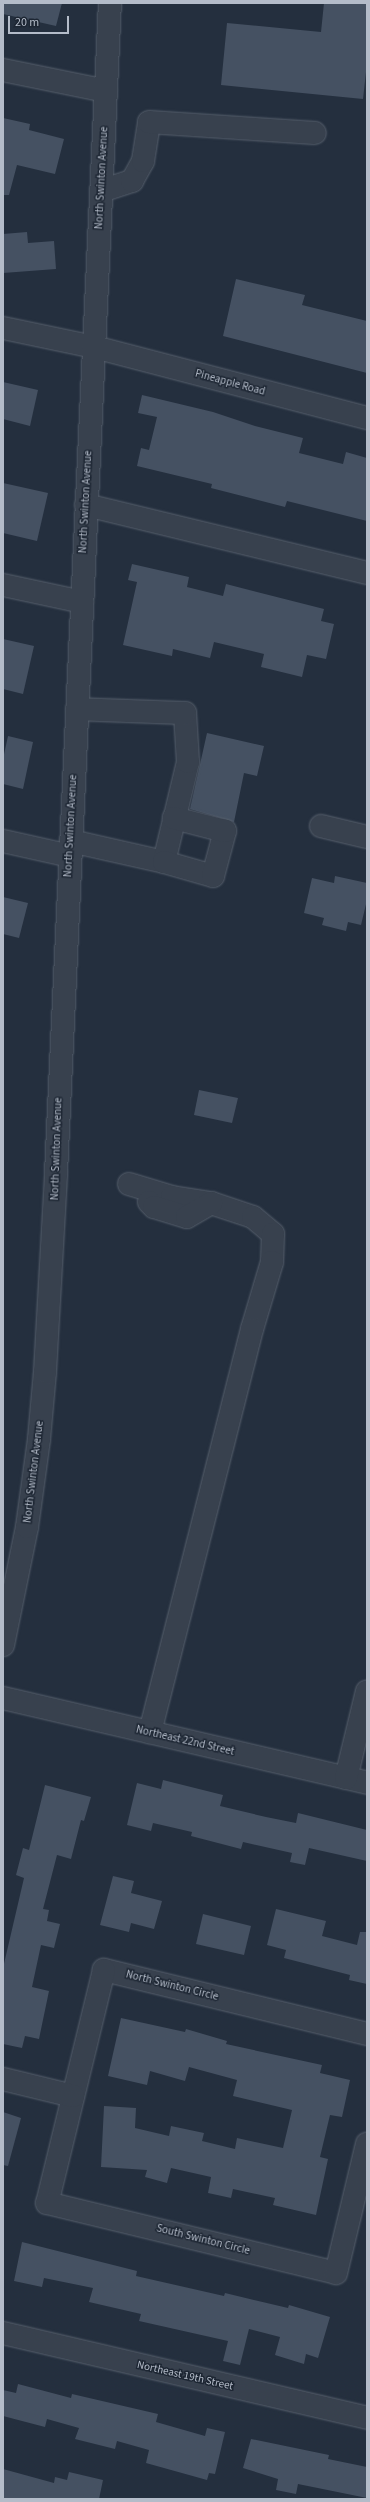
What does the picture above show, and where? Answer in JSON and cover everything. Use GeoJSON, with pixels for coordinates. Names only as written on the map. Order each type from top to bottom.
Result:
{"type":"FeatureCollection","features":[{"type":"Feature","properties":{"kind":"street","name":"North Swinton Avenue"},"geometry":{"type":"LineString","coordinates":[[3,1645],[27,1527],[39,1439],[45,1372],[110,3]]}},
{"type":"Feature","properties":{"kind":"street"},"geometry":{"type":"LineString","coordinates":[[3,70],[106,91]]}},
{"type":"Feature","properties":{"kind":"street"},"geometry":{"type":"LineString","coordinates":[[101,191],[132,181],[144,161],[149,122],[315,134]]}},
{"type":"Feature","properties":{"kind":"street","name":"Pineapple Road"},"geometry":{"type":"LineString","coordinates":[[3,328],[94,347],[367,418]]}},
{"type":"Feature","properties":{"kind":"street"},"geometry":{"type":"LineString","coordinates":[[86,504],[367,573]]}},
{"type":"Feature","properties":{"kind":"street"},"geometry":{"type":"LineString","coordinates":[[3,585],[82,602]]}},
{"type":"Feature","properties":{"kind":"street"},"geometry":{"type":"LineString","coordinates":[[77,709],[185,713],[188,762],[164,862]]}},
{"type":"Feature","properties":{"kind":"street"},"geometry":{"type":"LineString","coordinates":[[3,841],[164,862],[213,876],[225,831],[174,818]]}},
{"type":"Feature","properties":{"kind":"street"},"geometry":{"type":"LineString","coordinates":[[321,826],[367,837]]}},
{"type":"Feature","properties":{"kind":"street"},"geometry":{"type":"LineString","coordinates":[[129,1184],[154,1207],[187,1217],[211,1203],[253,1217],[273,1234],[272,1262],[250,1336],[150,1732]]}},
{"type":"Feature","properties":{"kind":"street"},"geometry":{"type":"LineString","coordinates":[[346,1778],[367,1691]]}},
{"type":"Feature","properties":{"kind":"street","name":"Northeast 22nd Street"},"geometry":{"type":"LineString","coordinates":[[3,1698],[367,1783]]}},
{"type":"Feature","properties":{"kind":"street","name":"North Swinton Circle"},"geometry":{"type":"LineString","coordinates":[[73,2096],[104,1970],[367,2034]]}},
{"type":"Feature","properties":{"kind":"street"},"geometry":{"type":"LineString","coordinates":[[3,2079],[73,2096]]}},
{"type":"Feature","properties":{"kind":"street","name":"South Swinton Circle"},"geometry":{"type":"LineString","coordinates":[[73,2096],[47,2203],[336,2273],[367,2144]]}},
{"type":"Feature","properties":{"kind":"street","name":"Northeast 19th Street"},"geometry":{"type":"LineString","coordinates":[[3,2333],[367,2418]]}},
{"type":"Feature","properties":{"kind":"building"},"geometry":{"type":"Polygon","coordinates":[[[3,3],[62,3],[56,26],[3,14],[3,3]]]}},
{"type":"Feature","properties":{"kind":"building"},"geometry":{"type":"Polygon","coordinates":[[[324,3],[367,3],[367,63],[363,99],[221,85],[227,23],[321,32],[324,3]]]}},
{"type":"Feature","properties":{"kind":"building"},"geometry":{"type":"Polygon","coordinates":[[[3,118],[30,124],[29,130],[64,139],[55,174],[17,165],[9,195],[3,195],[3,118]]]}},
{"type":"Feature","properties":{"kind":"building"},"geometry":{"type":"Polygon","coordinates":[[[27,232],[28,243],[54,241],[56,269],[3,273],[3,234],[27,232]]]}},
{"type":"Feature","properties":{"kind":"building"},"geometry":{"type":"Polygon","coordinates":[[[236,279],[305,295],[302,305],[367,321],[367,373],[223,336],[236,279]]]}},
{"type":"Feature","properties":{"kind":"building"},"geometry":{"type":"Polygon","coordinates":[[[3,382],[38,390],[30,426],[3,419],[3,382]]]}},
{"type":"Feature","properties":{"kind":"building"},"geometry":{"type":"Polygon","coordinates":[[[142,395],[213,412],[255,426],[303,438],[299,453],[343,464],[346,452],[367,458],[367,521],[287,501],[285,507],[211,488],[212,484],[137,466],[141,448],[149,450],[157,417],[138,413],[142,395]]]}},
{"type":"Feature","properties":{"kind":"building"},"geometry":{"type":"Polygon","coordinates":[[[3,483],[48,493],[37,541],[3,533],[3,483]]]}},
{"type":"Feature","properties":{"kind":"building"},"geometry":{"type":"Polygon","coordinates":[[[132,564],[189,577],[187,587],[223,596],[226,584],[324,609],[321,621],[334,624],[326,659],[307,655],[302,677],[261,667],[264,654],[214,642],[210,658],[173,649],[172,656],[123,645],[137,582],[128,580],[132,564]]]}},
{"type":"Feature","properties":{"kind":"building"},"geometry":{"type":"Polygon","coordinates":[[[3,639],[34,646],[23,694],[3,689],[3,639]]]}},
{"type":"Feature","properties":{"kind":"building"},"geometry":{"type":"Polygon","coordinates":[[[207,733],[264,746],[257,776],[244,773],[234,822],[190,809],[207,733]]]}},
{"type":"Feature","properties":{"kind":"building"},"geometry":{"type":"Polygon","coordinates":[[[8,736],[33,742],[23,789],[3,784],[3,759],[8,736]]]}},
{"type":"Feature","properties":{"kind":"building"},"geometry":{"type":"Polygon","coordinates":[[[335,876],[367,883],[367,900],[361,925],[348,922],[346,931],[322,925],[324,918],[304,913],[312,878],[334,883],[335,876]]]}},
{"type":"Feature","properties":{"kind":"building"},"geometry":{"type":"Polygon","coordinates":[[[3,897],[28,903],[19,938],[3,934],[3,897]]]}},
{"type":"Feature","properties":{"kind":"building"},"geometry":{"type":"Polygon","coordinates":[[[199,1090],[238,1098],[232,1123],[194,1115],[199,1090]]]}},
{"type":"Feature","properties":{"kind":"building"},"geometry":{"type":"Polygon","coordinates":[[[163,1780],[223,1795],[220,1806],[296,1823],[298,1813],[367,1830],[367,1861],[309,1848],[305,1865],[290,1862],[292,1853],[243,1842],[241,1849],[191,1836],[192,1832],[153,1823],[151,1831],[127,1825],[137,1783],[161,1789],[163,1780]]]}},
{"type":"Feature","properties":{"kind":"building"},"geometry":{"type":"Polygon","coordinates":[[[45,1785],[91,1797],[84,1821],[81,1820],[71,1859],[57,1855],[43,1909],[49,1910],[47,1921],[60,1924],[54,1948],[41,1945],[32,1987],[49,1991],[39,2039],[25,2036],[22,2048],[3,2044],[3,1968],[24,1878],[16,1875],[23,1848],[29,1850],[45,1785]]]}},
{"type":"Feature","properties":{"kind":"building"},"geometry":{"type":"Polygon","coordinates":[[[113,1876],[134,1881],[131,1893],[162,1901],[154,1929],[131,1923],[129,1932],[100,1925],[113,1876]]]}},
{"type":"Feature","properties":{"kind":"building"},"geometry":{"type":"Polygon","coordinates":[[[276,1909],[326,1921],[322,1936],[357,1945],[360,1932],[367,1932],[367,1984],[349,1980],[350,1975],[284,1958],[286,1950],[267,1945],[276,1909]]]}},
{"type":"Feature","properties":{"kind":"building"},"geometry":{"type":"Polygon","coordinates":[[[203,1914],[251,1926],[244,1955],[196,1944],[203,1914]]]}},
{"type":"Feature","properties":{"kind":"building"},"geometry":{"type":"Polygon","coordinates":[[[121,2018],[185,2032],[186,2029],[227,2041],[226,2044],[322,2065],[320,2073],[350,2080],[342,2117],[330,2115],[320,2157],[328,2159],[316,2215],[273,2205],[275,2198],[233,2189],[231,2198],[208,2193],[211,2177],[171,2168],[167,2183],[145,2177],[147,2170],[101,2167],[104,2106],[136,2108],[135,2128],[169,2136],[171,2126],[204,2133],[202,2141],[235,2149],[237,2138],[283,2148],[292,2110],[233,2096],[237,2080],[189,2067],[185,2081],[150,2071],[147,2085],[108,2076],[121,2018]]]}},
{"type":"Feature","properties":{"kind":"building"},"geometry":{"type":"Polygon","coordinates":[[[3,2112],[21,2118],[8,2166],[3,2165],[3,2112]]]}},
{"type":"Feature","properties":{"kind":"building"},"geometry":{"type":"Polygon","coordinates":[[[22,2242],[137,2271],[136,2276],[224,2296],[225,2293],[288,2308],[289,2305],[330,2317],[318,2358],[306,2354],[304,2364],[275,2355],[280,2337],[249,2329],[240,2365],[223,2361],[228,2341],[139,2321],[141,2314],[89,2302],[93,2288],[44,2278],[42,2287],[14,2281],[22,2242]]]}},
{"type":"Feature","properties":{"kind":"building"},"geometry":{"type":"Polygon","coordinates":[[[18,2384],[71,2398],[72,2394],[158,2414],[156,2422],[205,2436],[207,2428],[225,2432],[215,2474],[209,2473],[207,2480],[146,2463],[149,2450],[117,2441],[115,2449],[75,2439],[79,2428],[47,2419],[45,2427],[3,2416],[3,2390],[16,2393],[18,2384]]]}},
{"type":"Feature","properties":{"kind":"building"},"geometry":{"type":"Polygon","coordinates":[[[251,2439],[329,2455],[328,2459],[367,2467],[367,2498],[298,2484],[296,2494],[276,2490],[278,2479],[243,2468],[251,2439]]]}},
{"type":"Feature","properties":{"kind":"building"},"geometry":{"type":"Polygon","coordinates":[[[3,2469],[54,2483],[55,2477],[67,2480],[69,2472],[103,2480],[99,2499],[3,2499],[3,2469]]]}}]}
